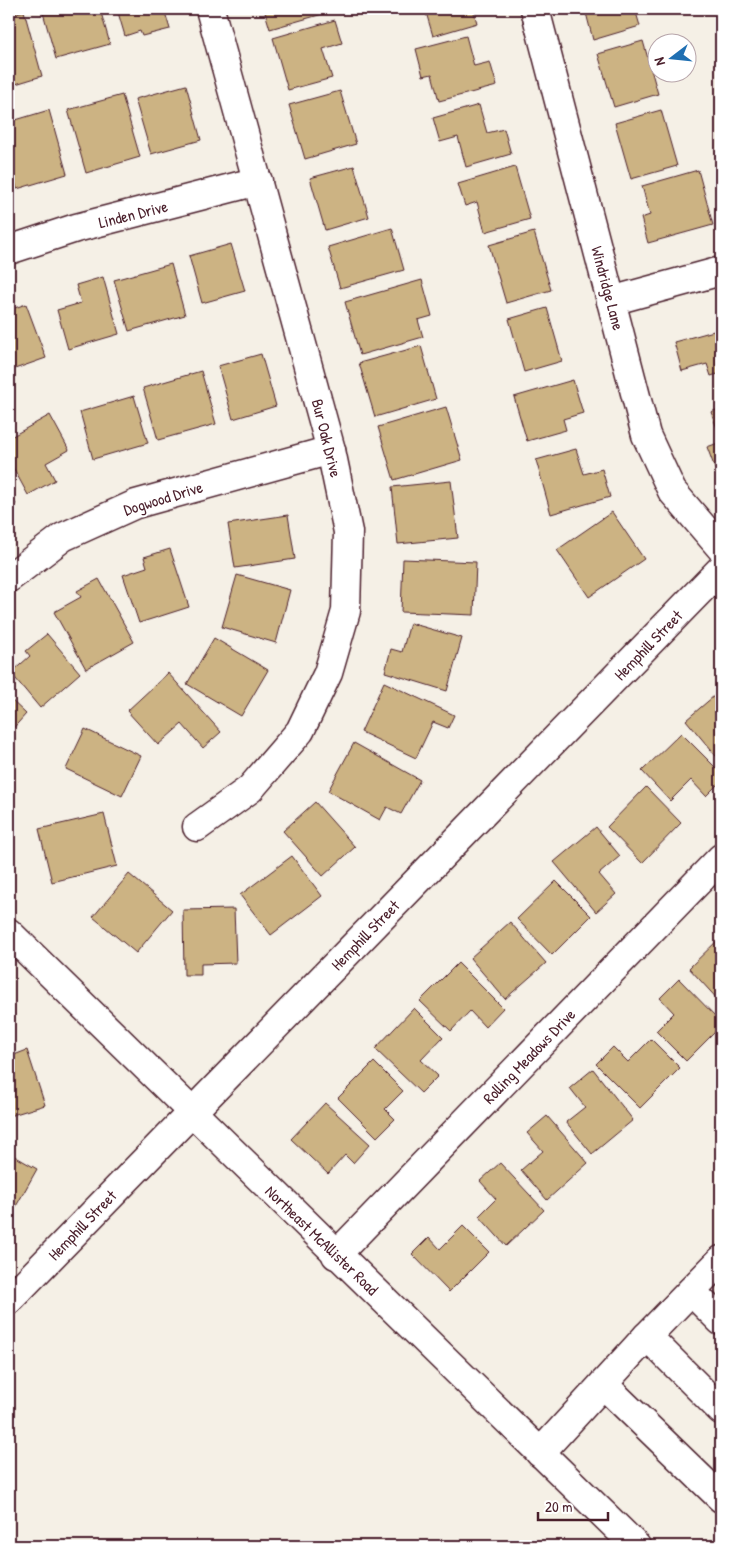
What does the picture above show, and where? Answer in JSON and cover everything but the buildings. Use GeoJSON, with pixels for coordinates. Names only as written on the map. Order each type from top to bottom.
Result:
{"type":"FeatureCollection","features":[{"type":"Feature","properties":{"kind":"street","name":"Bur Oak Drive"},"geometry":{"type":"LineString","coordinates":[[197,827],[250,789],[300,731],[328,673],[346,611],[348,532],[331,450],[210,9]]}},
{"type":"Feature","properties":{"kind":"street","name":"Windridge Lane"},"geometry":{"type":"LineString","coordinates":[[535,9],[646,435],[672,491],[721,548]]}},
{"type":"Feature","properties":{"kind":"street","name":"Linden Drive"},"geometry":{"type":"LineString","coordinates":[[9,250],[76,228],[258,181]]}},
{"type":"Feature","properties":{"kind":"street"},"geometry":{"type":"LineString","coordinates":[[611,301],[721,271]]}},
{"type":"Feature","properties":{"kind":"street","name":"Dogwood Drive"},"geometry":{"type":"LineString","coordinates":[[9,578],[63,537],[136,504],[331,450]]}},
{"type":"Feature","properties":{"kind":"street","name":"Hemphill Street"},"geometry":{"type":"LineString","coordinates":[[9,1300],[721,569]]}},
{"type":"Feature","properties":{"kind":"street","name":"Rolling Meadows Drive"},"geometry":{"type":"LineString","coordinates":[[336,1255],[721,858]]}},
{"type":"Feature","properties":{"kind":"street","name":"Northeast McAllister Road"},"geometry":{"type":"LineString","coordinates":[[9,933],[191,1114],[636,1546]]}},
{"type":"Feature","properties":{"kind":"street"},"geometry":{"type":"LineString","coordinates":[[540,1452],[647,1336],[721,1260]]}},
{"type":"Feature","properties":{"kind":"street"},"geometry":{"type":"LineString","coordinates":[[691,1291],[721,1321]]}},
{"type":"Feature","properties":{"kind":"street"},"geometry":{"type":"LineString","coordinates":[[647,1336],[721,1410]]}},
{"type":"Feature","properties":{"kind":"street"},"geometry":{"type":"LineString","coordinates":[[603,1384],[721,1498]]}}]}
